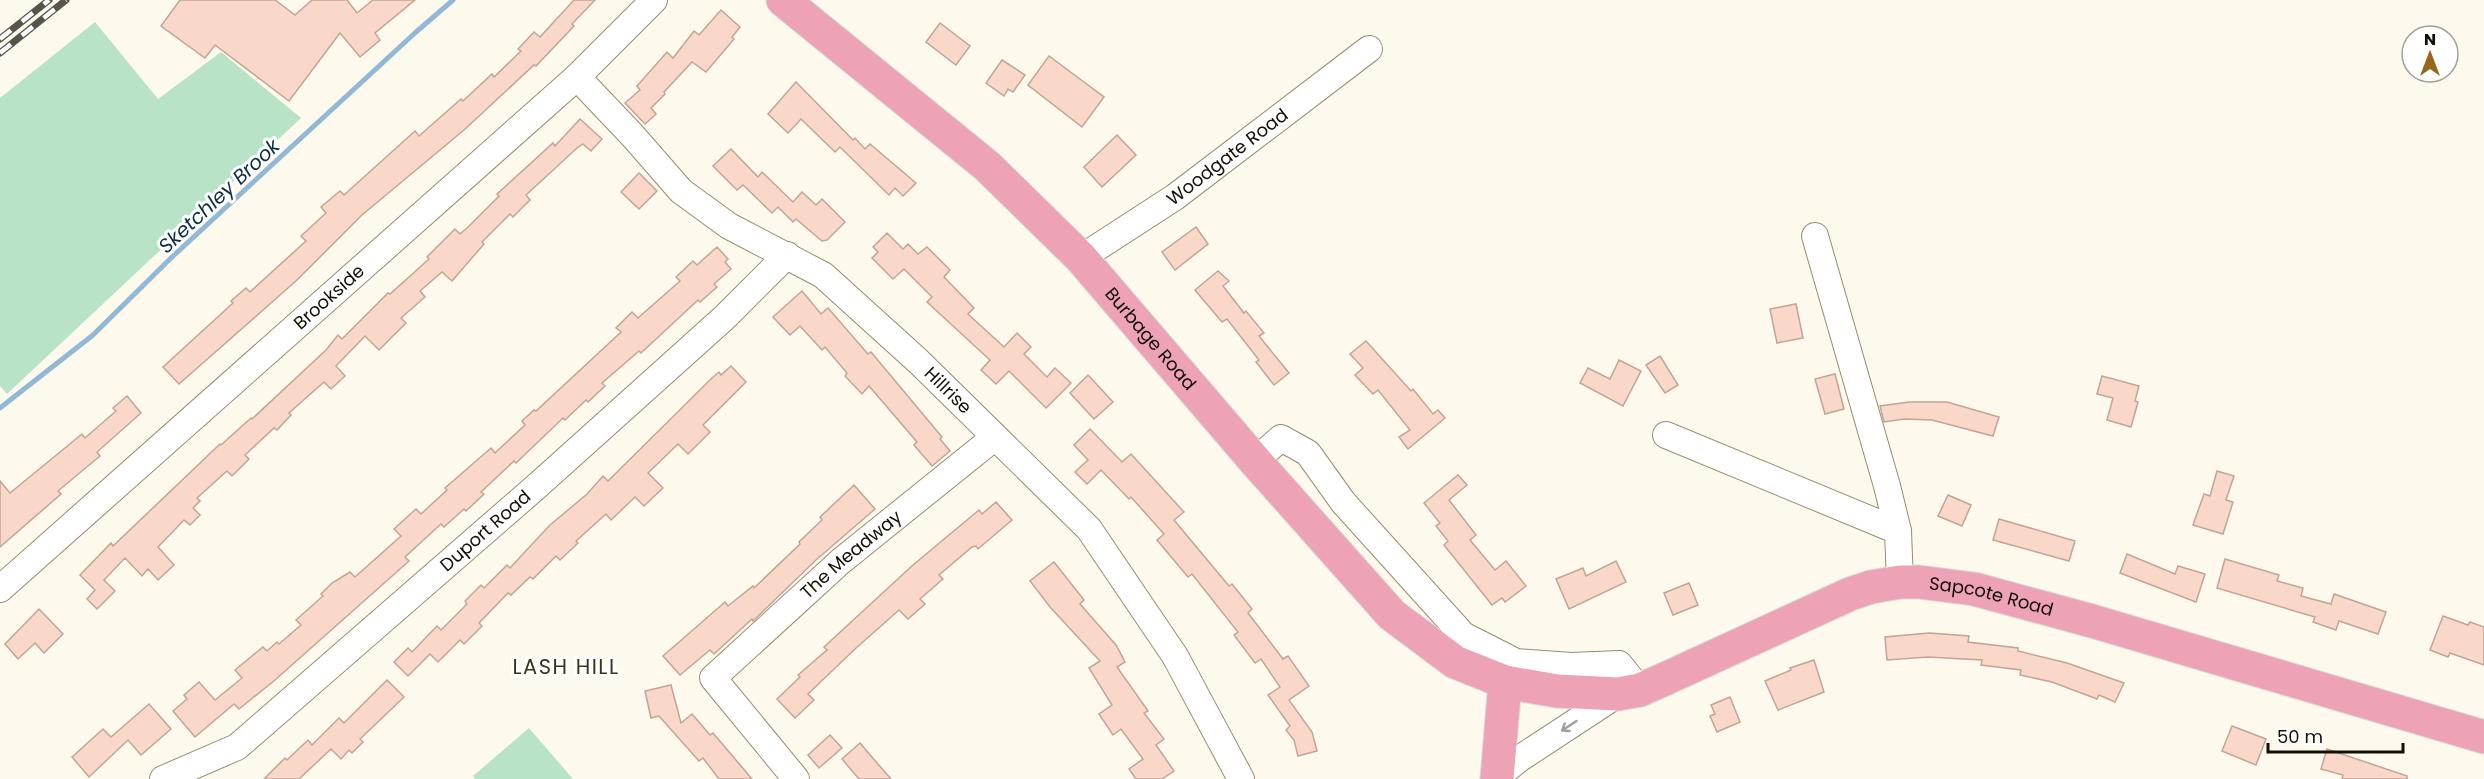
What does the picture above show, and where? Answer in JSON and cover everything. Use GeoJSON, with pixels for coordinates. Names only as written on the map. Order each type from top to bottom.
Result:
{"type":"FeatureCollection","features":[{"type":"Feature","properties":{"kind":"main road","name":"Burbage Road"},"geometry":{"type":"LineString","coordinates":[[783,0],[987,166],[1081,258],[1255,461],[1392,615],[1455,662],[1505,682]]}},
{"type":"Feature","properties":{"kind":"main road","name":"Sapcote Road"},"geometry":{"type":"LineString","coordinates":[[1505,682],[1557,691],[1629,692],[1850,594],[1871,587],[1900,582],[1919,582],[1966,588],[2049,609],[2484,737]]}},
{"type":"Feature","properties":{"kind":"main road"},"geometry":{"type":"LineString","coordinates":[[1497,778],[1505,682]]}},
{"type":"Feature","properties":{"kind":"street","name":"Brookside"},"geometry":{"type":"LineString","coordinates":[[0,589],[577,77],[654,0]]}},
{"type":"Feature","properties":{"kind":"street","name":"Woodgate Road"},"geometry":{"type":"LineString","coordinates":[[1081,258],[1175,197],[1369,49]]}},
{"type":"Feature","properties":{"kind":"street","name":"Hillrise"},"geometry":{"type":"LineString","coordinates":[[577,77],[681,191],[729,226],[823,275],[918,361],[1089,530],[1175,656],[1241,779]]}},
{"type":"Feature","properties":{"kind":"street"},"geometry":{"type":"LineString","coordinates":[[1815,236],[1898,531],[1900,582]]}},
{"type":"Feature","properties":{"kind":"street","name":"Duport Road"},"geometry":{"type":"LineString","coordinates":[[163,779],[237,747],[580,448],[725,317],[787,255]]}},
{"type":"Feature","properties":{"kind":"street"},"geometry":{"type":"LineString","coordinates":[[1666,435],[1898,531]]}},
{"type":"Feature","properties":{"kind":"street","name":"The Meadway"},"geometry":{"type":"LineString","coordinates":[[796,779],[713,678],[841,561],[995,437]]}},
{"type":"Feature","properties":{"kind":"street"},"geometry":{"type":"LineString","coordinates":[[1255,461],[1281,438],[1308,453],[1343,502],[1463,635],[1516,662],[1570,666],[1619,664],[1629,692],[1555,735],[1497,778]]}},
{"type":"Feature","properties":{"kind":"green space"},"geometry":{"type":"Polygon","coordinates":[[[95,22],[158,99],[221,52],[301,118],[7,394],[0,386],[0,98],[95,22]]]}},
{"type":"Feature","properties":{"kind":"green space"},"geometry":{"type":"Polygon","coordinates":[[[529,728],[573,779],[475,779],[473,776],[529,728]]]}},
{"type":"Feature","properties":{"kind":"building"},"geometry":{"type":"Polygon","coordinates":[[[180,0],[275,0],[295,15],[312,0],[347,0],[357,13],[373,0],[415,0],[375,33],[380,40],[360,57],[340,33],[289,101],[215,45],[205,58],[161,26],[180,0]]]}},
{"type":"Feature","properties":{"kind":"building"},"geometry":{"type":"Polygon","coordinates":[[[574,0],[595,0],[536,66],[534,65],[464,130],[362,215],[297,280],[179,384],[163,367],[233,303],[231,301],[246,288],[250,292],[306,241],[301,236],[326,213],[321,207],[340,191],[344,195],[415,131],[419,136],[461,99],[463,101],[492,74],[494,77],[521,51],[518,49],[534,32],[540,37],[574,0]]]}},
{"type":"Feature","properties":{"kind":"building"},"geometry":{"type":"Polygon","coordinates":[[[721,10],[740,27],[732,37],[734,39],[706,72],[692,62],[651,108],[656,114],[645,124],[625,103],[640,90],[637,86],[667,52],[673,58],[694,31],[699,35],[721,10]]]}},
{"type":"Feature","properties":{"kind":"building"},"geometry":{"type":"Polygon","coordinates":[[[940,23],[970,46],[956,65],[926,42],[940,23]]]}},
{"type":"Feature","properties":{"kind":"building"},"geometry":{"type":"Polygon","coordinates":[[[1049,56],[1104,97],[1082,127],[1028,85],[1049,56]]]}},
{"type":"Feature","properties":{"kind":"building"},"geometry":{"type":"Polygon","coordinates":[[[1002,60],[1025,75],[1013,92],[1008,89],[1004,96],[986,83],[1002,60]]]}},
{"type":"Feature","properties":{"kind":"building"},"geometry":{"type":"Polygon","coordinates":[[[796,82],[853,140],[855,138],[865,149],[870,144],[916,183],[903,196],[895,188],[889,195],[840,147],[835,152],[801,119],[788,133],[768,114],[796,82]]]}},
{"type":"Feature","properties":{"kind":"building"},"geometry":{"type":"Polygon","coordinates":[[[580,119],[602,139],[591,151],[583,144],[577,148],[526,195],[530,200],[513,217],[510,214],[482,242],[484,244],[452,281],[442,272],[420,291],[425,297],[401,318],[406,323],[379,350],[365,336],[336,366],[345,376],[331,389],[324,382],[289,413],[291,415],[277,430],[274,428],[245,455],[249,459],[232,476],[227,471],[197,498],[200,501],[193,508],[200,515],[190,525],[184,520],[158,547],[174,565],[158,580],[148,569],[142,576],[125,558],[104,580],[115,591],[97,609],[87,599],[95,590],[80,575],[111,543],[113,546],[220,444],[252,419],[326,350],[338,335],[342,339],[388,293],[390,294],[429,259],[427,257],[455,229],[460,234],[467,228],[499,196],[497,194],[553,143],[555,146],[580,119]]]}},
{"type":"Feature","properties":{"kind":"building"},"geometry":{"type":"Polygon","coordinates":[[[1117,135],[1136,155],[1102,187],[1084,167],[1117,135]]]}},
{"type":"Feature","properties":{"kind":"building"},"geometry":{"type":"Polygon","coordinates":[[[731,149],[758,177],[762,172],[793,202],[802,192],[816,205],[822,199],[845,222],[827,240],[822,241],[796,219],[793,222],[778,207],[772,213],[743,185],[737,190],[713,166],[731,149]]]}},
{"type":"Feature","properties":{"kind":"building"},"geometry":{"type":"Polygon","coordinates":[[[639,173],[657,191],[639,209],[621,192],[639,173]]]}},
{"type":"Feature","properties":{"kind":"building"},"geometry":{"type":"Polygon","coordinates":[[[1196,227],[1208,244],[1175,270],[1162,252],[1196,227]]]}},
{"type":"Feature","properties":{"kind":"building"},"geometry":{"type":"Polygon","coordinates":[[[887,233],[903,249],[908,244],[918,254],[927,247],[950,270],[944,277],[974,308],[968,314],[1004,347],[1017,333],[1031,347],[1024,354],[1047,377],[1055,368],[1071,383],[1046,408],[1009,371],[996,384],[981,370],[990,360],[927,302],[932,297],[904,269],[893,279],[872,258],[878,252],[873,247],[887,233]]]}},
{"type":"Feature","properties":{"kind":"building"},"geometry":{"type":"Polygon","coordinates":[[[717,247],[728,259],[725,262],[731,269],[714,284],[717,287],[700,302],[698,300],[641,353],[639,351],[602,383],[605,386],[588,402],[586,400],[565,420],[563,418],[516,463],[514,461],[481,492],[484,494],[466,511],[464,509],[444,527],[441,524],[405,557],[409,561],[275,680],[239,709],[234,704],[195,737],[173,711],[187,699],[184,695],[199,682],[215,700],[242,678],[235,670],[263,647],[267,651],[277,642],[279,644],[301,625],[296,620],[323,596],[321,594],[332,583],[350,572],[355,577],[401,536],[394,529],[416,509],[421,514],[447,490],[445,488],[491,448],[495,453],[525,425],[522,421],[534,410],[536,411],[621,332],[616,328],[632,312],[638,318],[680,281],[676,277],[693,261],[697,265],[717,247]]]}},
{"type":"Feature","properties":{"kind":"building"},"geometry":{"type":"Polygon","coordinates":[[[1218,271],[1229,281],[1223,286],[1244,313],[1246,311],[1264,333],[1259,336],[1289,373],[1274,385],[1256,362],[1259,360],[1227,319],[1222,322],[1195,290],[1218,271]]]}},
{"type":"Feature","properties":{"kind":"building"},"geometry":{"type":"Polygon","coordinates":[[[802,291],[821,314],[828,308],[868,354],[871,352],[942,437],[940,439],[950,451],[932,466],[914,445],[917,442],[869,386],[862,394],[845,376],[847,373],[825,347],[822,350],[800,326],[790,335],[773,317],[802,291]]]}},
{"type":"Feature","properties":{"kind":"building"},"geometry":{"type":"Polygon","coordinates":[[[1796,304],[1803,338],[1777,343],[1770,309],[1796,304]]]}},
{"type":"Feature","properties":{"kind":"building"},"geometry":{"type":"Polygon","coordinates":[[[1366,341],[1411,391],[1413,389],[1433,414],[1438,410],[1445,418],[1408,449],[1399,437],[1410,430],[1378,390],[1373,394],[1355,375],[1363,368],[1350,354],[1366,341]]]}},
{"type":"Feature","properties":{"kind":"building"},"geometry":{"type":"Polygon","coordinates":[[[1660,356],[1678,385],[1665,393],[1646,365],[1660,356]]]}},
{"type":"Feature","properties":{"kind":"building"},"geometry":{"type":"Polygon","coordinates":[[[1619,360],[1641,371],[1623,406],[1580,383],[1588,368],[1610,379],[1619,360]]]}},
{"type":"Feature","properties":{"kind":"building"},"geometry":{"type":"Polygon","coordinates":[[[731,366],[746,382],[703,425],[710,432],[688,454],[678,444],[648,473],[663,488],[644,506],[635,497],[611,520],[606,514],[576,541],[578,543],[560,560],[556,556],[533,579],[530,577],[511,595],[508,593],[479,623],[482,626],[464,644],[460,640],[438,662],[430,654],[408,676],[394,662],[408,648],[412,652],[437,626],[441,630],[467,604],[465,601],[481,585],[484,588],[507,565],[510,568],[549,526],[587,494],[603,476],[608,481],[712,378],[719,372],[721,375],[731,366]]]}},
{"type":"Feature","properties":{"kind":"building"},"geometry":{"type":"Polygon","coordinates":[[[1835,374],[1844,409],[1825,414],[1815,379],[1835,374]]]}},
{"type":"Feature","properties":{"kind":"building"},"geometry":{"type":"Polygon","coordinates":[[[1088,375],[1113,402],[1094,419],[1070,393],[1088,375]]]}},
{"type":"Feature","properties":{"kind":"building"},"geometry":{"type":"Polygon","coordinates":[[[2102,376],[2139,386],[2135,401],[2138,402],[2131,427],[2107,420],[2113,398],[2097,394],[2102,376]]]}},
{"type":"Feature","properties":{"kind":"building"},"geometry":{"type":"Polygon","coordinates":[[[127,396],[141,413],[97,452],[100,456],[58,491],[61,494],[0,547],[0,481],[10,493],[82,434],[85,438],[116,411],[113,408],[127,396]]]}},
{"type":"Feature","properties":{"kind":"building"},"geometry":{"type":"Polygon","coordinates":[[[1909,402],[1947,402],[1999,417],[1993,436],[1932,420],[1904,419],[1884,422],[1880,406],[1909,402]]]}},
{"type":"Feature","properties":{"kind":"building"},"geometry":{"type":"Polygon","coordinates":[[[1090,429],[1122,462],[1131,454],[1184,512],[1174,520],[1229,586],[1232,584],[1252,609],[1248,613],[1283,659],[1288,656],[1309,686],[1289,700],[1312,732],[1317,751],[1298,756],[1294,740],[1286,730],[1290,726],[1268,695],[1280,687],[1261,659],[1255,663],[1234,635],[1238,632],[1192,574],[1188,577],[1157,540],[1164,534],[1131,497],[1129,499],[1101,470],[1087,484],[1075,472],[1088,460],[1074,445],[1090,429]]]}},
{"type":"Feature","properties":{"kind":"building"},"geometry":{"type":"Polygon","coordinates":[[[2217,471],[2234,476],[2226,500],[2233,502],[2223,534],[2193,525],[2204,494],[2210,496],[2217,471]]]}},
{"type":"Feature","properties":{"kind":"building"},"geometry":{"type":"Polygon","coordinates":[[[1458,475],[1467,485],[1449,500],[1476,535],[1470,540],[1495,570],[1506,561],[1526,586],[1505,602],[1502,598],[1492,605],[1444,545],[1448,541],[1436,526],[1440,523],[1424,503],[1458,475]]]}},
{"type":"Feature","properties":{"kind":"building"},"geometry":{"type":"Polygon","coordinates":[[[854,485],[875,509],[816,560],[753,621],[752,619],[714,654],[710,650],[680,675],[663,656],[725,602],[728,606],[753,586],[754,588],[800,544],[799,542],[822,520],[820,517],[854,485]]]}},
{"type":"Feature","properties":{"kind":"building"},"geometry":{"type":"Polygon","coordinates":[[[1948,495],[1971,505],[1962,526],[1938,516],[1948,495]]]}},
{"type":"Feature","properties":{"kind":"building"},"geometry":{"type":"Polygon","coordinates":[[[996,502],[1012,520],[978,549],[976,546],[972,547],[939,575],[943,579],[920,599],[925,604],[908,619],[899,610],[855,649],[808,694],[814,700],[795,718],[777,699],[800,677],[798,675],[827,650],[824,647],[913,565],[979,510],[982,514],[996,502]]]}},
{"type":"Feature","properties":{"kind":"building"},"geometry":{"type":"Polygon","coordinates":[[[1999,519],[2075,541],[2069,561],[1993,540],[1999,519]]]}},
{"type":"Feature","properties":{"kind":"building"},"geometry":{"type":"Polygon","coordinates":[[[2127,554],[2175,574],[2178,566],[2205,574],[2196,602],[2120,573],[2127,554]]]}},
{"type":"Feature","properties":{"kind":"building"},"geometry":{"type":"Polygon","coordinates":[[[2225,559],[2279,575],[2277,581],[2303,588],[2301,596],[2331,604],[2334,594],[2386,612],[2378,634],[2339,621],[2336,630],[2313,622],[2315,617],[2217,588],[2225,559]]]}},
{"type":"Feature","properties":{"kind":"building"},"geometry":{"type":"Polygon","coordinates":[[[1616,561],[1626,582],[1569,609],[1556,579],[1583,568],[1586,576],[1616,561]]]}},
{"type":"Feature","properties":{"kind":"building"},"geometry":{"type":"Polygon","coordinates":[[[1054,562],[1084,600],[1080,604],[1116,645],[1125,662],[1117,667],[1148,711],[1144,713],[1164,739],[1156,745],[1174,771],[1162,779],[1136,779],[1129,769],[1143,759],[1121,729],[1113,735],[1099,714],[1112,705],[1089,668],[1100,661],[1050,607],[1030,581],[1054,562]]]}},
{"type":"Feature","properties":{"kind":"building"},"geometry":{"type":"Polygon","coordinates":[[[1689,583],[1698,605],[1673,615],[1664,593],[1689,583]]]}},
{"type":"Feature","properties":{"kind":"building"},"geometry":{"type":"Polygon","coordinates":[[[39,609],[63,634],[44,653],[35,643],[18,659],[5,644],[39,609]]]}},
{"type":"Feature","properties":{"kind":"building"},"geometry":{"type":"Polygon","coordinates":[[[2443,616],[2468,625],[2470,622],[2484,627],[2484,665],[2450,653],[2448,657],[2430,650],[2443,616]]]}},
{"type":"Feature","properties":{"kind":"building"},"geometry":{"type":"Polygon","coordinates":[[[1929,633],[1969,636],[1968,642],[2018,648],[2018,651],[2067,663],[2124,683],[2115,702],[2099,695],[2097,699],[2052,682],[2020,675],[2021,670],[1981,665],[1982,660],[1928,657],[1887,660],[1885,637],[1929,633]]]}},
{"type":"Feature","properties":{"kind":"building"},"geometry":{"type":"Polygon","coordinates":[[[1814,660],[1824,692],[1778,710],[1765,681],[1791,670],[1790,668],[1814,660]]]}},
{"type":"Feature","properties":{"kind":"building"},"geometry":{"type":"Polygon","coordinates":[[[387,680],[404,697],[360,739],[363,742],[352,753],[349,750],[341,759],[331,749],[299,779],[264,779],[308,740],[312,745],[339,718],[344,723],[387,680]]]}},
{"type":"Feature","properties":{"kind":"building"},"geometry":{"type":"Polygon","coordinates":[[[671,685],[681,723],[692,714],[710,735],[713,733],[752,779],[719,779],[703,758],[699,761],[659,716],[651,718],[645,691],[671,685]]]}},
{"type":"Feature","properties":{"kind":"building"},"geometry":{"type":"Polygon","coordinates":[[[1730,697],[1740,722],[1717,732],[1710,716],[1715,714],[1711,705],[1730,697]]]}},
{"type":"Feature","properties":{"kind":"building"},"geometry":{"type":"Polygon","coordinates":[[[149,704],[171,729],[141,755],[128,740],[89,777],[72,757],[103,729],[111,737],[149,704]]]}},
{"type":"Feature","properties":{"kind":"building"},"geometry":{"type":"Polygon","coordinates":[[[2232,726],[2266,739],[2256,765],[2222,751],[2232,726]]]}},
{"type":"Feature","properties":{"kind":"building"},"geometry":{"type":"Polygon","coordinates":[[[830,735],[842,748],[819,768],[808,755],[830,735]]]}},
{"type":"Feature","properties":{"kind":"building"},"geometry":{"type":"Polygon","coordinates":[[[860,743],[891,779],[859,779],[842,759],[860,743]]]}},
{"type":"Feature","properties":{"kind":"building"},"geometry":{"type":"Polygon","coordinates":[[[2327,749],[2407,776],[2407,779],[2342,779],[2343,775],[2321,769],[2327,749]]]}},
{"type":"Feature","properties":{"kind":"waterway","name":"Sketchley Brook"},"geometry":{"type":"LineString","coordinates":[[0,408],[93,335],[172,257],[453,0]]}},
{"type":"Feature","properties":{"kind":"railway"},"geometry":{"type":"LineString","coordinates":[[0,39],[49,0]]}},
{"type":"Feature","properties":{"kind":"railway"},"geometry":{"type":"LineString","coordinates":[[0,53],[66,0]]}},
{"type":"Feature","properties":{"kind":"district","name":"LASH HILL"},"geometry":{"type":"Point","coordinates":[566,667]}}]}
